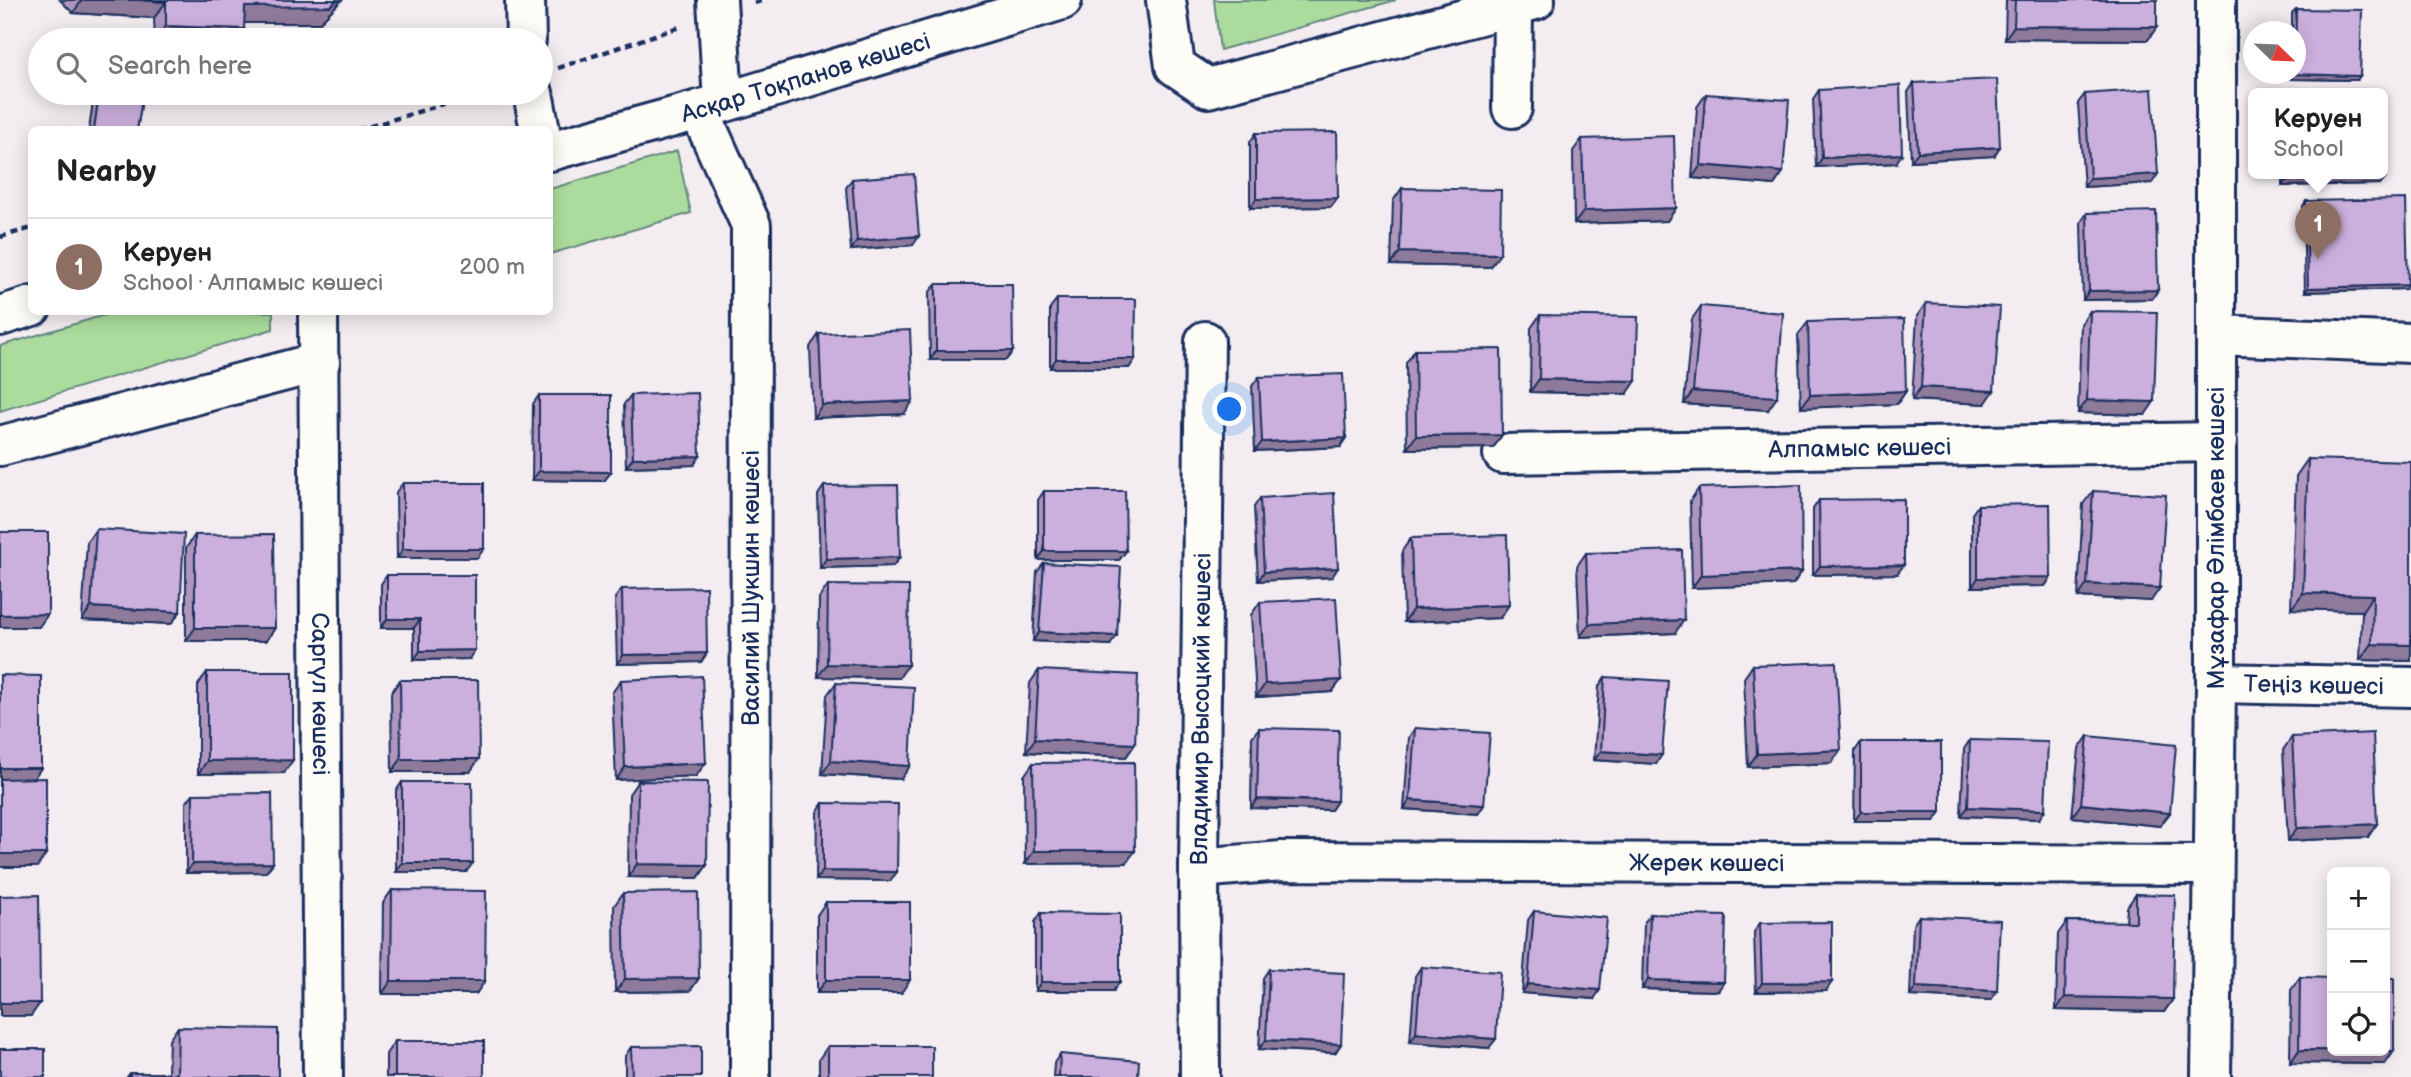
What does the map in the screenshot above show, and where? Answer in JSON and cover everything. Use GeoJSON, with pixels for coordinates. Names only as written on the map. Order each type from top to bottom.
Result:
{"type":"FeatureCollection","features":[{"type":"Feature","properties":{"kind":"street"},"geometry":{"type":"LineString","coordinates":[[525,0],[526,28]]}},
{"type":"Feature","properties":{"kind":"street","name":"Асқар Тоқпанов көшесі"},"geometry":{"type":"LineString","coordinates":[[553,150],[711,106],[1062,0]]}},
{"type":"Feature","properties":{"kind":"street"},"geometry":{"type":"LineString","coordinates":[[1166,0],[1175,66],[1208,89],[1524,3],[1512,108]]}},
{"type":"Feature","properties":{"kind":"street","name":"Мұзафар Әлімбаев көшесі"},"geometry":{"type":"LineString","coordinates":[[2211,1077],[2216,683],[2216,0]]}},
{"type":"Feature","properties":{"kind":"street"},"geometry":{"type":"LineString","coordinates":[[711,106],[718,7]]}},
{"type":"Feature","properties":{"kind":"street"},"geometry":{"type":"LineString","coordinates":[[540,126],[542,105]]}},
{"type":"Feature","properties":{"kind":"street","name":"Василий Шукшин көшесі"},"geometry":{"type":"LineString","coordinates":[[711,106],[751,225],[750,1077]]}},
{"type":"Feature","properties":{"kind":"street"},"geometry":{"type":"LineString","coordinates":[[0,316],[28,307]]}},
{"type":"Feature","properties":{"kind":"street","name":"Саргүл көшесі"},"geometry":{"type":"LineString","coordinates":[[318,315],[323,1077]]}},
{"type":"Feature","properties":{"kind":"street"},"geometry":{"type":"LineString","coordinates":[[2217,335],[2411,343]]}},
{"type":"Feature","properties":{"kind":"street","name":"Владимир Высоцкий көшесі"},"geometry":{"type":"LineString","coordinates":[[1200,1077],[1199,868],[1205,341]]}},
{"type":"Feature","properties":{"kind":"street"},"geometry":{"type":"LineString","coordinates":[[0,446],[320,362]]}},
{"type":"Feature","properties":{"kind":"street","name":"Алпамыс көшесі"},"geometry":{"type":"LineString","coordinates":[[1503,454],[2217,442]]}},
{"type":"Feature","properties":{"kind":"street","name":"Теңіз көшесі"},"geometry":{"type":"LineString","coordinates":[[2216,683],[2411,687]]}},
{"type":"Feature","properties":{"kind":"street","name":"Жерек көшесі"},"geometry":{"type":"LineString","coordinates":[[1199,868],[1282,861],[2213,865]]}},
{"type":"Feature","properties":{"kind":"path"},"geometry":{"type":"LineString","coordinates":[[553,77],[718,7],[765,0]]}},
{"type":"Feature","properties":{"kind":"path"},"geometry":{"type":"LineString","coordinates":[[371,126],[440,105]]}},
{"type":"Feature","properties":{"kind":"path"},"geometry":{"type":"LineString","coordinates":[[0,237],[28,229]]}},
{"type":"Feature","properties":{"kind":"green space"},"geometry":{"type":"Polygon","coordinates":[[[1214,0],[1396,0],[1220,50],[1214,0]]]}},
{"type":"Feature","properties":{"kind":"green space"},"geometry":{"type":"Polygon","coordinates":[[[677,151],[691,213],[553,253],[553,188],[677,151]]]}},
{"type":"Feature","properties":{"kind":"green space"},"geometry":{"type":"Polygon","coordinates":[[[105,315],[273,315],[273,329],[0,411],[0,346],[105,315]]]}},
{"type":"Feature","properties":{"kind":"building"},"geometry":{"type":"Polygon","coordinates":[[[140,0],[337,0],[330,6],[245,7],[244,28],[166,26],[166,2],[140,0]]]}},
{"type":"Feature","properties":{"kind":"building"},"geometry":{"type":"Polygon","coordinates":[[[2015,0],[2157,0],[2157,27],[2014,26],[2015,0]]]}},
{"type":"Feature","properties":{"kind":"building"},"geometry":{"type":"Polygon","coordinates":[[[2296,9],[2362,10],[2360,76],[2306,74],[2306,21],[2296,21],[2296,9]]]}},
{"type":"Feature","properties":{"kind":"building"},"geometry":{"type":"Polygon","coordinates":[[[1997,79],[2000,147],[1918,152],[1914,83],[1997,79]]]}},
{"type":"Feature","properties":{"kind":"building"},"geometry":{"type":"Polygon","coordinates":[[[1900,85],[1902,154],[1822,158],[1819,90],[1900,85]]]}},
{"type":"Feature","properties":{"kind":"building"},"geometry":{"type":"Polygon","coordinates":[[[2152,89],[2158,174],[2090,178],[2085,94],[2152,89]]]}},
{"type":"Feature","properties":{"kind":"building"},"geometry":{"type":"Polygon","coordinates":[[[1706,94],[1789,100],[1783,172],[1701,165],[1706,94]]]}},
{"type":"Feature","properties":{"kind":"building"},"geometry":{"type":"Polygon","coordinates":[[[97,105],[141,105],[138,126],[95,126],[97,105]]]}},
{"type":"Feature","properties":{"kind":"building"},"geometry":{"type":"Polygon","coordinates":[[[1337,132],[1338,198],[1256,199],[1256,133],[1337,132]]]}},
{"type":"Feature","properties":{"kind":"building"},"geometry":{"type":"Polygon","coordinates":[[[1674,136],[1676,208],[1584,211],[1582,139],[1674,136]]]}},
{"type":"Feature","properties":{"kind":"building"},"geometry":{"type":"Polygon","coordinates":[[[914,174],[919,236],[857,241],[852,179],[914,174]]]}},
{"type":"Feature","properties":{"kind":"building"},"geometry":{"type":"Polygon","coordinates":[[[2285,179],[2385,179],[2285,181],[2285,179]]]}},
{"type":"Feature","properties":{"kind":"building"},"geometry":{"type":"Polygon","coordinates":[[[1402,188],[1501,190],[1500,254],[1400,252],[1402,188]]]}},
{"type":"Feature","properties":{"kind":"building"},"geometry":{"type":"Polygon","coordinates":[[[2406,199],[2408,285],[2308,288],[2306,201],[2406,199]]]}},
{"type":"Feature","properties":{"kind":"building"},"geometry":{"type":"Polygon","coordinates":[[[2156,211],[2158,290],[2089,291],[2087,213],[2156,211]]]}},
{"type":"Feature","properties":{"kind":"building"},"geometry":{"type":"Polygon","coordinates":[[[936,284],[1012,284],[1013,351],[936,351],[936,284]]]}},
{"type":"Feature","properties":{"kind":"building"},"geometry":{"type":"Polygon","coordinates":[[[1057,299],[1136,299],[1135,359],[1056,359],[1057,299]]]}},
{"type":"Feature","properties":{"kind":"building"},"geometry":{"type":"Polygon","coordinates":[[[1926,303],[2000,307],[1994,391],[1921,387],[1926,303]]]}},
{"type":"Feature","properties":{"kind":"building"},"geometry":{"type":"Polygon","coordinates":[[[1701,306],[1783,313],[1777,397],[1693,391],[1701,306]]]}},
{"type":"Feature","properties":{"kind":"building"},"geometry":{"type":"Polygon","coordinates":[[[2090,311],[2157,312],[2154,402],[2087,400],[2090,311]]]}},
{"type":"Feature","properties":{"kind":"building"},"geometry":{"type":"Polygon","coordinates":[[[1540,315],[1638,317],[1636,381],[1539,379],[1540,315]]]}},
{"type":"Feature","properties":{"kind":"building"},"geometry":{"type":"Polygon","coordinates":[[[1904,319],[1906,391],[1810,395],[1808,322],[1904,319]]]}},
{"type":"Feature","properties":{"kind":"building"},"geometry":{"type":"Polygon","coordinates":[[[910,330],[913,401],[822,405],[819,334],[910,330]]]}},
{"type":"Feature","properties":{"kind":"building"},"geometry":{"type":"Polygon","coordinates":[[[1501,349],[1502,435],[1416,436],[1415,350],[1501,349]]]}},
{"type":"Feature","properties":{"kind":"building"},"geometry":{"type":"Polygon","coordinates":[[[1343,374],[1346,438],[1262,442],[1259,377],[1343,374]]]}},
{"type":"Feature","properties":{"kind":"building"},"geometry":{"type":"Polygon","coordinates":[[[698,393],[700,456],[633,458],[631,395],[698,393]]]}},
{"type":"Feature","properties":{"kind":"building"},"geometry":{"type":"Polygon","coordinates":[[[539,395],[611,395],[611,472],[539,471],[539,395]]]}},
{"type":"Feature","properties":{"kind":"building"},"geometry":{"type":"Polygon","coordinates":[[[2308,459],[2411,462],[2411,645],[2372,644],[2373,595],[2303,593],[2308,459]]]}},
{"type":"Feature","properties":{"kind":"building"},"geometry":{"type":"Polygon","coordinates":[[[403,483],[484,483],[484,549],[403,549],[403,483]]]}},
{"type":"Feature","properties":{"kind":"building"},"geometry":{"type":"Polygon","coordinates":[[[898,485],[900,557],[826,559],[824,486],[898,485]]]}},
{"type":"Feature","properties":{"kind":"building"},"geometry":{"type":"Polygon","coordinates":[[[1801,485],[1802,571],[1701,575],[1699,488],[1801,485]]]}},
{"type":"Feature","properties":{"kind":"building"},"geometry":{"type":"Polygon","coordinates":[[[1044,491],[1125,491],[1126,551],[1044,551],[1044,491]]]}},
{"type":"Feature","properties":{"kind":"building"},"geometry":{"type":"Polygon","coordinates":[[[2093,491],[2166,495],[2160,588],[2087,584],[2093,491]]]}},
{"type":"Feature","properties":{"kind":"building"},"geometry":{"type":"Polygon","coordinates":[[[1334,493],[1338,568],[1264,572],[1260,498],[1334,493]]]}},
{"type":"Feature","properties":{"kind":"building"},"geometry":{"type":"Polygon","coordinates":[[[1904,499],[1904,565],[1820,566],[1819,500],[1904,499]]]}},
{"type":"Feature","properties":{"kind":"building"},"geometry":{"type":"Polygon","coordinates":[[[2050,504],[2051,577],[1978,578],[1978,505],[2050,504]]]}},
{"type":"Feature","properties":{"kind":"building"},"geometry":{"type":"Polygon","coordinates":[[[96,529],[184,534],[180,612],[91,607],[96,529]]]}},
{"type":"Feature","properties":{"kind":"building"},"geometry":{"type":"Polygon","coordinates":[[[0,532],[48,532],[48,614],[0,615],[0,532]]]}},
{"type":"Feature","properties":{"kind":"building"},"geometry":{"type":"Polygon","coordinates":[[[274,534],[275,628],[195,628],[195,535],[274,534]]]}},
{"type":"Feature","properties":{"kind":"building"},"geometry":{"type":"Polygon","coordinates":[[[1507,535],[1509,605],[1413,609],[1411,538],[1507,535]]]}},
{"type":"Feature","properties":{"kind":"building"},"geometry":{"type":"Polygon","coordinates":[[[1682,550],[1684,620],[1589,624],[1586,553],[1682,550]]]}},
{"type":"Feature","properties":{"kind":"building"},"geometry":{"type":"Polygon","coordinates":[[[1044,563],[1121,567],[1117,636],[1039,632],[1044,563]]]}},
{"type":"Feature","properties":{"kind":"building"},"geometry":{"type":"Polygon","coordinates":[[[387,575],[475,575],[475,650],[420,651],[420,619],[387,619],[387,575]]]}},
{"type":"Feature","properties":{"kind":"building"},"geometry":{"type":"Polygon","coordinates":[[[828,585],[909,586],[908,665],[827,664],[828,585]]]}},
{"type":"Feature","properties":{"kind":"building"},"geometry":{"type":"Polygon","coordinates":[[[706,587],[707,653],[623,655],[622,589],[706,587]]]}},
{"type":"Feature","properties":{"kind":"building"},"geometry":{"type":"Polygon","coordinates":[[[1336,598],[1341,680],[1265,684],[1260,602],[1336,598]]]}},
{"type":"Feature","properties":{"kind":"building"},"geometry":{"type":"Polygon","coordinates":[[[1836,662],[1841,750],[1757,754],[1753,665],[1836,662]]]}},
{"type":"Feature","properties":{"kind":"building"},"geometry":{"type":"Polygon","coordinates":[[[1039,670],[1138,675],[1135,744],[1035,739],[1039,670]]]}},
{"type":"Feature","properties":{"kind":"building"},"geometry":{"type":"Polygon","coordinates":[[[207,672],[293,672],[293,760],[207,761],[207,672]]]}},
{"type":"Feature","properties":{"kind":"building"},"geometry":{"type":"Polygon","coordinates":[[[0,675],[41,676],[41,768],[0,768],[0,675]]]}},
{"type":"Feature","properties":{"kind":"building"},"geometry":{"type":"Polygon","coordinates":[[[702,676],[706,763],[625,767],[621,680],[702,676]]]}},
{"type":"Feature","properties":{"kind":"building"},"geometry":{"type":"Polygon","coordinates":[[[1605,677],[1668,681],[1662,755],[1601,751],[1605,677]]]}},
{"type":"Feature","properties":{"kind":"building"},"geometry":{"type":"Polygon","coordinates":[[[400,680],[478,680],[479,759],[401,759],[400,680]]]}},
{"type":"Feature","properties":{"kind":"building"},"geometry":{"type":"Polygon","coordinates":[[[836,683],[914,687],[910,766],[831,761],[836,683]]]}},
{"type":"Feature","properties":{"kind":"building"},"geometry":{"type":"Polygon","coordinates":[[[1259,728],[1339,730],[1337,801],[1257,799],[1259,728]]]}},
{"type":"Feature","properties":{"kind":"building"},"geometry":{"type":"Polygon","coordinates":[[[1415,728],[1490,733],[1484,805],[1410,800],[1415,728]]]}},
{"type":"Feature","properties":{"kind":"building"},"geometry":{"type":"Polygon","coordinates":[[[2373,733],[2377,824],[2297,828],[2292,737],[2373,733]]]}},
{"type":"Feature","properties":{"kind":"building"},"geometry":{"type":"Polygon","coordinates":[[[2088,736],[2176,745],[2170,813],[2081,804],[2088,736]]]}},
{"type":"Feature","properties":{"kind":"building"},"geometry":{"type":"Polygon","coordinates":[[[1970,740],[2048,742],[2045,810],[1968,807],[1970,740]]]}},
{"type":"Feature","properties":{"kind":"building"},"geometry":{"type":"Polygon","coordinates":[[[1861,742],[1941,742],[1941,812],[1861,812],[1861,742]]]}},
{"type":"Feature","properties":{"kind":"building"},"geometry":{"type":"Polygon","coordinates":[[[1134,762],[1135,851],[1034,851],[1033,763],[1134,762]]]}},
{"type":"Feature","properties":{"kind":"building"},"geometry":{"type":"Polygon","coordinates":[[[46,778],[46,854],[0,854],[0,779],[46,778]]]}},
{"type":"Feature","properties":{"kind":"building"},"geometry":{"type":"Polygon","coordinates":[[[638,781],[708,782],[707,865],[637,864],[638,781]]]}},
{"type":"Feature","properties":{"kind":"building"},"geometry":{"type":"Polygon","coordinates":[[[402,782],[472,782],[473,863],[402,863],[402,782]]]}},
{"type":"Feature","properties":{"kind":"building"},"geometry":{"type":"Polygon","coordinates":[[[272,793],[273,863],[192,864],[193,794],[272,793]]]}},
{"type":"Feature","properties":{"kind":"building"},"geometry":{"type":"Polygon","coordinates":[[[823,803],[898,804],[897,872],[823,871],[823,803]]]}},
{"type":"Feature","properties":{"kind":"building"},"geometry":{"type":"Polygon","coordinates":[[[392,890],[486,891],[485,981],[391,981],[392,890]]]}},
{"type":"Feature","properties":{"kind":"building"},"geometry":{"type":"Polygon","coordinates":[[[698,892],[699,978],[625,979],[623,893],[698,892]]]}},
{"type":"Feature","properties":{"kind":"building"},"geometry":{"type":"Polygon","coordinates":[[[2136,894],[2175,895],[2173,999],[2065,997],[2067,921],[2136,922],[2136,894]]]}},
{"type":"Feature","properties":{"kind":"building"},"geometry":{"type":"Polygon","coordinates":[[[39,895],[40,1003],[0,1003],[0,896],[39,895]]]}},
{"type":"Feature","properties":{"kind":"building"},"geometry":{"type":"Polygon","coordinates":[[[826,902],[910,902],[910,980],[826,980],[826,902]]]}},
{"type":"Feature","properties":{"kind":"building"},"geometry":{"type":"Polygon","coordinates":[[[1534,911],[1607,918],[1600,990],[1528,984],[1534,911]]]}},
{"type":"Feature","properties":{"kind":"building"},"geometry":{"type":"Polygon","coordinates":[[[1041,913],[1120,914],[1120,982],[1041,982],[1041,913]]]}},
{"type":"Feature","properties":{"kind":"building"},"geometry":{"type":"Polygon","coordinates":[[[1650,914],[1726,916],[1724,982],[1648,980],[1650,914]]]}},
{"type":"Feature","properties":{"kind":"building"},"geometry":{"type":"Polygon","coordinates":[[[1919,916],[2000,920],[1997,991],[1916,987],[1919,916]]]}},
{"type":"Feature","properties":{"kind":"building"},"geometry":{"type":"Polygon","coordinates":[[[1832,922],[1832,982],[1762,983],[1760,923],[1832,922]]]}},
{"type":"Feature","properties":{"kind":"building"},"geometry":{"type":"Polygon","coordinates":[[[1421,967],[1500,972],[1496,1039],[1416,1033],[1421,967]]]}},
{"type":"Feature","properties":{"kind":"building"},"geometry":{"type":"Polygon","coordinates":[[[1269,969],[1344,973],[1341,1044],[1266,1040],[1269,969]]]}},
{"type":"Feature","properties":{"kind":"building"},"geometry":{"type":"Polygon","coordinates":[[[2300,977],[2327,978],[2327,1050],[2299,1050],[2300,977]]]}},
{"type":"Feature","properties":{"kind":"building"},"geometry":{"type":"Polygon","coordinates":[[[2390,978],[2394,978],[2394,1051],[2390,1051],[2390,978]]]}},
{"type":"Feature","properties":{"kind":"building"},"geometry":{"type":"Polygon","coordinates":[[[178,1027],[278,1029],[278,1077],[130,1077],[130,1073],[177,1074],[178,1027]]]}},
{"type":"Feature","properties":{"kind":"building"},"geometry":{"type":"Polygon","coordinates":[[[395,1041],[484,1041],[484,1077],[395,1077],[395,1041]]]}},
{"type":"Feature","properties":{"kind":"building"},"geometry":{"type":"Polygon","coordinates":[[[701,1046],[701,1077],[632,1077],[631,1047],[701,1046]]]}},
{"type":"Feature","properties":{"kind":"building"},"geometry":{"type":"Polygon","coordinates":[[[828,1046],[932,1046],[932,1077],[828,1077],[828,1046]]]}},
{"type":"Feature","properties":{"kind":"building"},"geometry":{"type":"Polygon","coordinates":[[[0,1049],[45,1049],[45,1077],[0,1077],[0,1049]]]}},
{"type":"Feature","properties":{"kind":"building"},"geometry":{"type":"Polygon","coordinates":[[[1060,1054],[1139,1061],[1138,1077],[1059,1077],[1060,1054]]]}},
{"type":"Feature","properties":{"kind":"place","name":"Керуен"},"geometry":{"type":"Point","coordinates":[2318,259]}}]}
